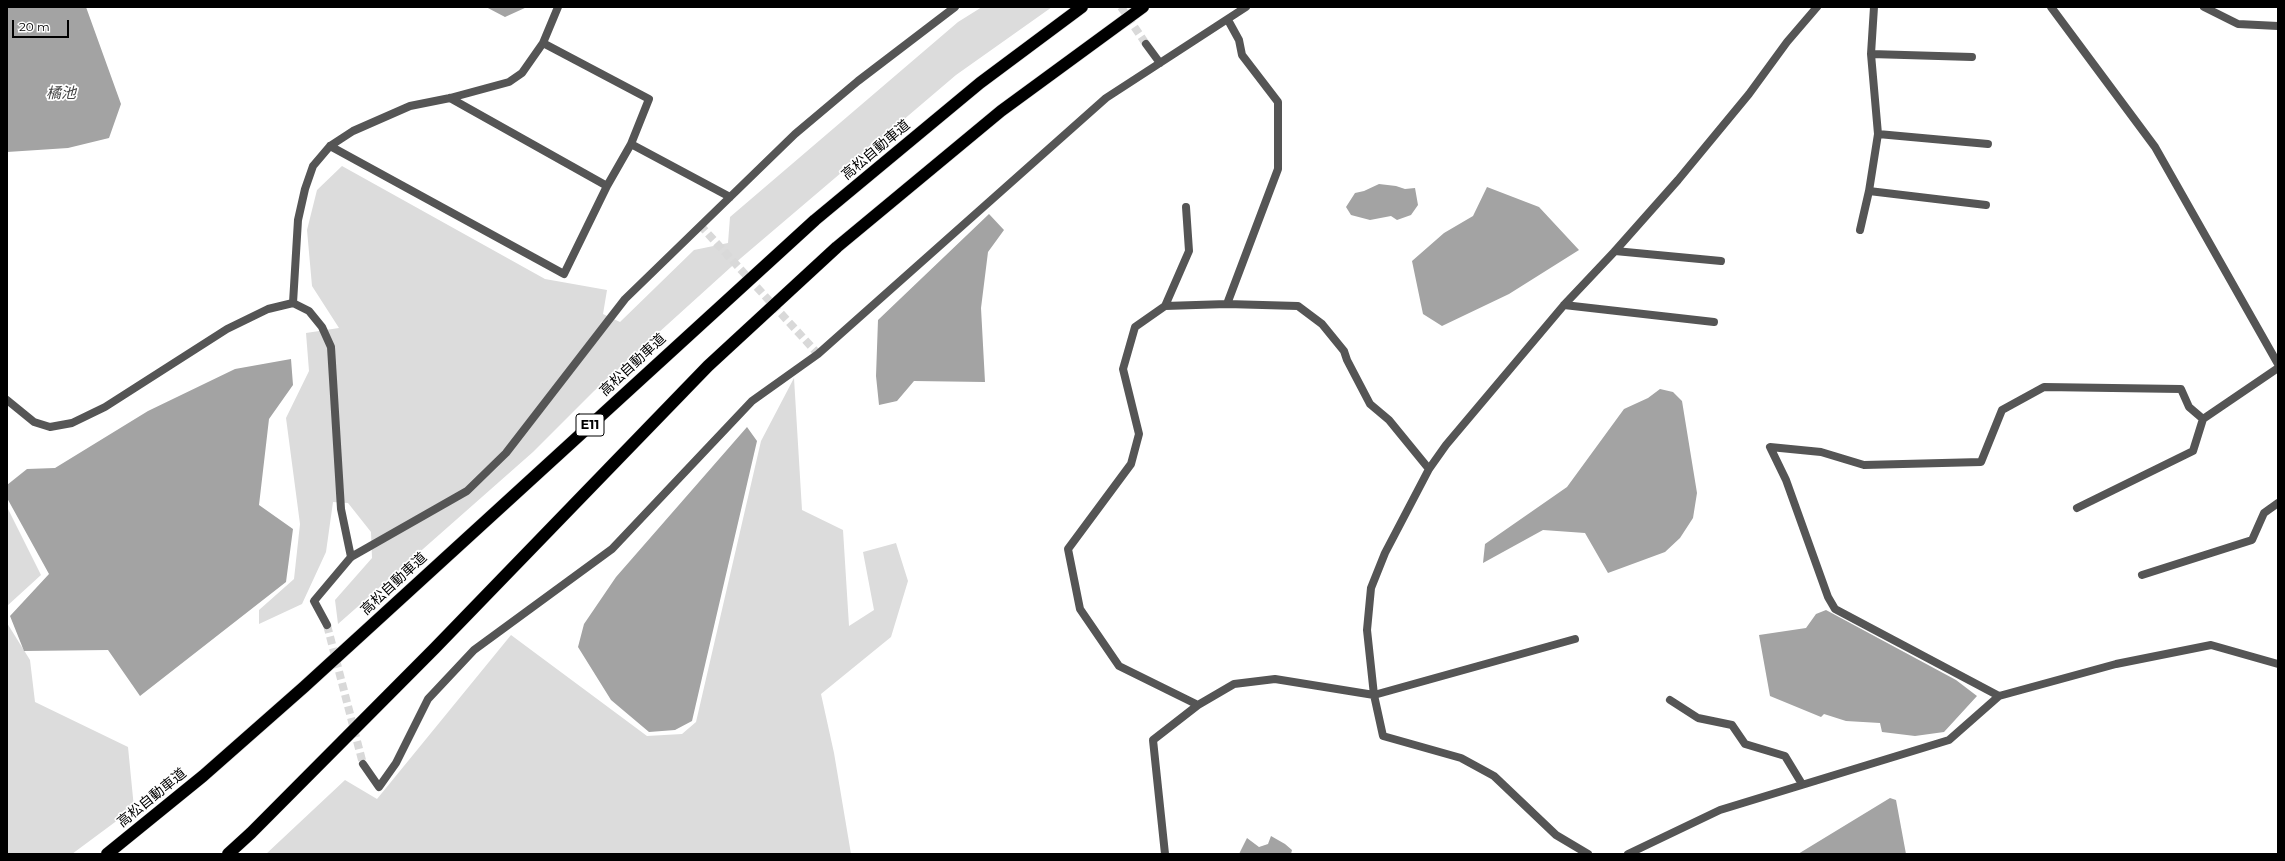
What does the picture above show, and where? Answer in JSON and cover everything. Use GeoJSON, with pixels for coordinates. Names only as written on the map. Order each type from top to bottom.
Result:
{"type":"FeatureCollection","features":[{"type":"Feature","properties":{"kind":"highway","name":"高松自動車道"},"geometry":{"type":"LineString","coordinates":[[107,854],[203,776],[304,687],[815,220],[980,83],[1082,7]]}},
{"type":"Feature","properties":{"kind":"highway"},"geometry":{"type":"LineString","coordinates":[[228,854],[251,833],[435,648],[713,360],[837,247],[994,116],[1143,7]]}},
{"type":"Feature","properties":{"kind":"street"},"geometry":{"type":"LineString","coordinates":[[293,303],[298,220],[305,188],[314,166],[330,146],[353,131],[410,106],[450,98],[509,82],[522,73],[543,43],[558,7]]}},
{"type":"Feature","properties":{"kind":"street"},"geometry":{"type":"LineString","coordinates":[[327,625],[314,601],[351,557],[467,492],[506,453],[625,299],[795,134],[858,81],[955,7]]}},
{"type":"Feature","properties":{"kind":"street"},"geometry":{"type":"LineString","coordinates":[[363,764],[378,787],[396,763],[428,699],[474,650],[612,549],[752,401],[818,354],[1106,98],[1246,7]]}},
{"type":"Feature","properties":{"kind":"street"},"geometry":{"type":"LineString","coordinates":[[1588,854],[1556,835],[1494,776],[1461,758],[1383,736],[1374,695],[1367,630],[1371,588],[1385,553],[1429,469],[1485,397],[1564,305],[1615,251],[1749,94],[1787,42],[1818,7]]}},
{"type":"Feature","properties":{"kind":"street"},"geometry":{"type":"LineString","coordinates":[[1860,230],[1869,191],[1878,134],[1871,54],[1874,7]]}},
{"type":"Feature","properties":{"kind":"street"},"geometry":{"type":"LineString","coordinates":[[2051,7],[2155,147],[2278,364]]}},
{"type":"Feature","properties":{"kind":"street"},"geometry":{"type":"LineString","coordinates":[[2204,7],[2238,24],[2278,26]]}},
{"type":"Feature","properties":{"kind":"street"},"geometry":{"type":"LineString","coordinates":[[1227,304],[1278,169],[1278,102],[1242,55],[1239,40],[1228,20]]}},
{"type":"Feature","properties":{"kind":"street"},"geometry":{"type":"LineString","coordinates":[[330,146],[564,274],[607,186],[631,144],[649,99],[543,43]]}},
{"type":"Feature","properties":{"kind":"street"},"geometry":{"type":"LineString","coordinates":[[1146,44],[1160,63]]}},
{"type":"Feature","properties":{"kind":"street"},"geometry":{"type":"LineString","coordinates":[[1871,54],[1972,56]]}},
{"type":"Feature","properties":{"kind":"street"},"geometry":{"type":"LineString","coordinates":[[450,98],[607,186]]}},
{"type":"Feature","properties":{"kind":"street"},"geometry":{"type":"LineString","coordinates":[[1878,134],[1988,144]]}},
{"type":"Feature","properties":{"kind":"street"},"geometry":{"type":"LineString","coordinates":[[631,144],[730,197]]}},
{"type":"Feature","properties":{"kind":"street"},"geometry":{"type":"LineString","coordinates":[[1869,191],[1986,205]]}},
{"type":"Feature","properties":{"kind":"street"},"geometry":{"type":"LineString","coordinates":[[1186,206],[1189,251],[1165,306],[1136,327],[1123,369],[1139,434],[1131,464],[1068,549],[1080,609],[1118,666],[1198,705]]}},
{"type":"Feature","properties":{"kind":"street"},"geometry":{"type":"LineString","coordinates":[[1615,251],[1721,261]]}},
{"type":"Feature","properties":{"kind":"street"},"geometry":{"type":"LineString","coordinates":[[7,400],[34,422],[50,427],[72,423],[105,407],[227,329],[268,309],[293,303],[309,311],[322,327],[330,347],[341,509],[351,557]]}},
{"type":"Feature","properties":{"kind":"street"},"geometry":{"type":"LineString","coordinates":[[1165,306],[1227,304],[1298,306],[1322,324],[1344,351],[1347,360],[1370,404],[1389,420],[1429,469]]}},
{"type":"Feature","properties":{"kind":"street"},"geometry":{"type":"LineString","coordinates":[[1564,305],[1714,322]]}},
{"type":"Feature","properties":{"kind":"street"},"geometry":{"type":"LineString","coordinates":[[2077,508],[2194,451],[2203,419],[2278,368]]}},
{"type":"Feature","properties":{"kind":"street"},"geometry":{"type":"LineString","coordinates":[[1999,696],[1836,609],[1828,598],[1786,480],[1770,447],[1821,452],[1864,466],[1981,462],[2002,410],[2044,387],[2181,389],[2189,407],[2203,419]]}},
{"type":"Feature","properties":{"kind":"street"},"geometry":{"type":"LineString","coordinates":[[2142,575],[2252,540],[2264,513],[2278,503]]}},
{"type":"Feature","properties":{"kind":"street"},"geometry":{"type":"LineString","coordinates":[[1165,854],[1154,740],[1198,705],[1234,684],[1275,679],[1374,695],[1575,639]]}},
{"type":"Feature","properties":{"kind":"street"},"geometry":{"type":"LineString","coordinates":[[1628,854],[1720,810],[1949,740],[1999,696],[2116,664],[2211,645],[2278,664]]}},
{"type":"Feature","properties":{"kind":"street"},"geometry":{"type":"LineString","coordinates":[[1670,700],[1698,718],[1732,724],[1745,744],[1785,756],[1802,784]]}},
{"type":"Feature","properties":{"kind":"shaded area"},"geometry":{"type":"Polygon","coordinates":[[[982,7],[1052,7],[956,75],[741,258],[594,391],[533,452],[338,624],[335,600],[372,558],[371,532],[348,503],[333,502],[326,552],[302,604],[259,624],[259,610],[294,579],[300,524],[286,418],[309,371],[306,333],[339,328],[312,286],[307,230],[317,190],[342,166],[545,279],[607,290],[603,314],[620,322],[694,250],[728,243],[730,217],[958,22],[982,7]]]}},
{"type":"Feature","properties":{"kind":"shaded area"},"geometry":{"type":"Polygon","coordinates":[[[794,378],[802,510],[843,530],[849,626],[874,610],[863,552],[896,543],[908,581],[891,637],[821,694],[834,753],[851,854],[266,854],[345,780],[377,799],[511,635],[647,736],[682,734],[696,722],[761,441],[794,378]]]}},
{"type":"Feature","properties":{"kind":"shaded area"},"geometry":{"type":"Polygon","coordinates":[[[7,507],[41,575],[7,606],[7,507]]]}},
{"type":"Feature","properties":{"kind":"shaded area"},"geometry":{"type":"Polygon","coordinates":[[[7,623],[30,660],[35,702],[128,747],[134,808],[72,854],[7,854],[7,623]]]}},
{"type":"Feature","properties":{"kind":"water","name":"橘池"},"geometry":{"type":"Polygon","coordinates":[[[7,7],[86,7],[121,104],[109,138],[68,148],[7,152],[7,7]]]}},
{"type":"Feature","properties":{"kind":"water"},"geometry":{"type":"Polygon","coordinates":[[[486,7],[527,7],[505,17],[486,7]]]}},
{"type":"Feature","properties":{"kind":"water"},"geometry":{"type":"Polygon","coordinates":[[[1379,184],[1396,186],[1405,189],[1415,188],[1418,205],[1411,215],[1397,220],[1391,216],[1370,220],[1351,215],[1346,207],[1355,193],[1364,191],[1379,184]]]}},
{"type":"Feature","properties":{"kind":"water"},"geometry":{"type":"Polygon","coordinates":[[[1487,187],[1539,207],[1579,250],[1509,294],[1442,326],[1423,314],[1412,261],[1444,233],[1473,216],[1487,187]]]}},
{"type":"Feature","properties":{"kind":"water"},"geometry":{"type":"Polygon","coordinates":[[[989,214],[1004,230],[988,252],[981,308],[985,382],[914,381],[897,401],[879,405],[876,376],[878,320],[989,214]]]}},
{"type":"Feature","properties":{"kind":"water"},"geometry":{"type":"Polygon","coordinates":[[[291,359],[293,385],[269,419],[259,505],[293,529],[286,582],[140,696],[108,650],[24,651],[10,616],[49,574],[7,498],[7,485],[27,469],[55,468],[148,411],[235,369],[291,359]]]}},
{"type":"Feature","properties":{"kind":"water"},"geometry":{"type":"Polygon","coordinates":[[[1660,389],[1673,392],[1682,401],[1697,493],[1693,518],[1680,538],[1665,552],[1608,573],[1585,533],[1543,530],[1483,563],[1485,544],[1567,487],[1624,409],[1648,398],[1660,389]]]}},
{"type":"Feature","properties":{"kind":"water"},"geometry":{"type":"Polygon","coordinates":[[[747,427],[757,441],[692,721],[675,730],[649,732],[611,700],[578,647],[584,624],[616,577],[747,427]]]}},
{"type":"Feature","properties":{"kind":"water"},"geometry":{"type":"Polygon","coordinates":[[[1826,610],[1956,680],[1977,696],[1944,732],[1915,736],[1882,732],[1880,723],[1846,721],[1824,714],[1821,717],[1770,696],[1759,635],[1806,628],[1816,614],[1826,610]]]}},
{"type":"Feature","properties":{"kind":"water"},"geometry":{"type":"Polygon","coordinates":[[[1890,798],[1896,800],[1906,854],[1798,854],[1890,798]]]}},
{"type":"Feature","properties":{"kind":"water"},"geometry":{"type":"Polygon","coordinates":[[[1271,836],[1292,850],[1291,854],[1239,854],[1247,838],[1259,847],[1268,844],[1271,836]]]}},
{"type":"Feature","properties":{"kind":"tunnel"},"geometry":{"type":"LineString","coordinates":[[1121,7],[1146,44]]}},
{"type":"Feature","properties":{"kind":"tunnel"},"geometry":{"type":"LineString","coordinates":[[700,225],[818,354]]}},
{"type":"Feature","properties":{"kind":"tunnel"},"geometry":{"type":"LineString","coordinates":[[327,625],[363,764]]}}]}
